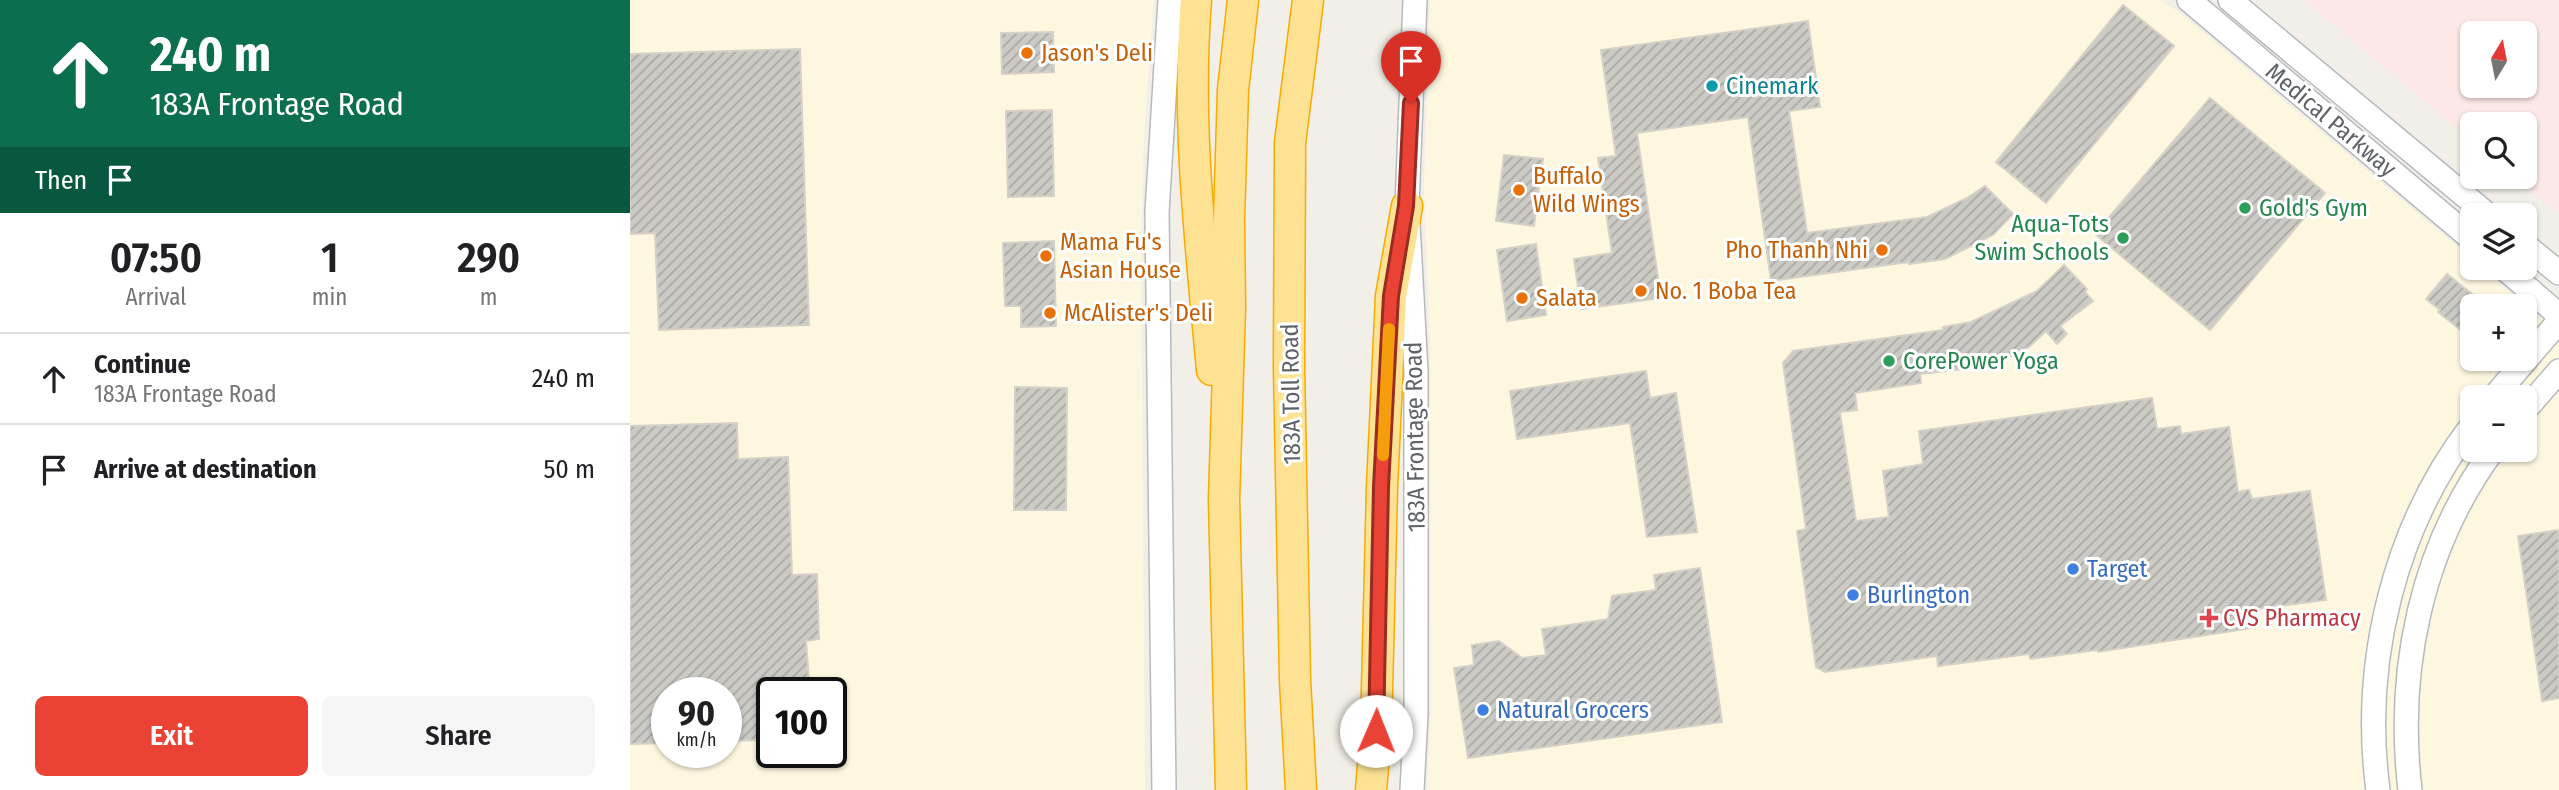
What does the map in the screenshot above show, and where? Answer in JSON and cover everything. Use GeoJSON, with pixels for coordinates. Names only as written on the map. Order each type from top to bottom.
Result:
{"type":"FeatureCollection","features":[{"type":"Feature","properties":{"kind":"highway"},"geometry":{"type":"LineString","coordinates":[[1196,0],[1193,115],[1224,499]]}},
{"type":"Feature","properties":{"kind":"highway"},"geometry":{"type":"LineString","coordinates":[[1231,790],[1224,499],[1233,90],[1243,0]]}},
{"type":"Feature","properties":{"kind":"highway","name":"183A Toll Road"},"geometry":{"type":"LineString","coordinates":[[1301,790],[1289,368],[1290,156],[1308,0]]}},
{"type":"Feature","properties":{"kind":"highway"},"geometry":{"type":"LineString","coordinates":[[1371,790],[1376,731],[1381,487],[1391,296],[1406,206]]}},
{"type":"Feature","properties":{"kind":"street"},"geometry":{"type":"LineString","coordinates":[[1164,790],[1157,212],[1170,0]]}},
{"type":"Feature","properties":{"kind":"street","name":"183A Frontage Road"},"geometry":{"type":"LineString","coordinates":[[1412,790],[1416,714],[1416,370],[1406,206],[1415,0]]}},
{"type":"Feature","properties":{"kind":"street","name":"Medical Parkway"},"geometry":{"type":"LineString","coordinates":[[2189,0],[2460,229]]}},
{"type":"Feature","properties":{"kind":"street"},"geometry":{"type":"LineString","coordinates":[[2218,25],[2234,4]]}},
{"type":"Feature","properties":{"kind":"street","name":"Medical Parkway"},"geometry":{"type":"LineString","coordinates":[[2234,4],[2474,203]]}},
{"type":"Feature","properties":{"kind":"street"},"geometry":{"type":"LineString","coordinates":[[2537,255],[2559,273]]}},
{"type":"Feature","properties":{"kind":"street"},"geometry":{"type":"LineString","coordinates":[[2518,280],[2559,315]]}},
{"type":"Feature","properties":{"kind":"street"},"geometry":{"type":"LineString","coordinates":[[2504,385],[2559,321]]}},
{"type":"Feature","properties":{"kind":"street"},"geometry":{"type":"LineString","coordinates":[[2537,396],[2559,371]]}},
{"type":"Feature","properties":{"kind":"street"},"geometry":{"type":"LineString","coordinates":[[2378,790],[2373,744],[2373,707],[2376,670],[2390,595],[2415,525],[2460,444]]}},
{"type":"Feature","properties":{"kind":"street"},"geometry":{"type":"LineString","coordinates":[[2410,790],[2405,717],[2408,675],[2418,612],[2436,558],[2465,492],[2485,462]]}},
{"type":"Feature","properties":{"kind":"street"},"geometry":{"type":"LineString","coordinates":[[2376,670],[2408,675]]}},
{"type":"Feature","properties":{"kind":"shaded area"},"geometry":{"type":"Polygon","coordinates":[[[630,0],[1154,0],[1144,136],[1141,250],[1145,790],[630,790],[630,0]]]}},
{"type":"Feature","properties":{"kind":"shaded area"},"geometry":{"type":"Polygon","coordinates":[[[1430,0],[2159,0],[2179,12],[2460,249],[2460,280],[2496,280],[2512,294],[2460,294],[2460,371],[2537,371],[2537,316],[2559,335],[2559,790],[1427,790],[1431,710],[1430,349],[1424,186],[1430,0]]]}},
{"type":"Feature","properties":{"kind":"shaded area"},"geometry":{"type":"Polygon","coordinates":[[[2304,0],[2559,0],[2559,214],[2529,189],[2537,189],[2537,112],[2460,112],[2460,131],[2304,0]]]}},
{"type":"Feature","properties":{"kind":"building"},"geometry":{"type":"Polygon","coordinates":[[[2123,5],[2174,46],[2046,203],[1996,162],[2123,5]]]}},
{"type":"Feature","properties":{"kind":"building"},"geometry":{"type":"Polygon","coordinates":[[[1808,21],[1820,107],[1789,111],[1807,233],[1927,217],[1985,186],[2013,214],[1993,235],[1945,259],[1771,281],[1748,117],[1637,133],[1661,298],[1581,309],[1574,259],[1612,253],[1598,158],[1616,156],[1601,50],[1808,21]]]}},
{"type":"Feature","properties":{"kind":"building","name":"Jason's Deli"},"geometry":{"type":"Polygon","coordinates":[[[1053,32],[1054,72],[1002,74],[1001,33],[1053,32]]]}},
{"type":"Feature","properties":{"kind":"building"},"geometry":{"type":"Polygon","coordinates":[[[800,49],[809,325],[659,330],[655,233],[630,234],[630,54],[800,49]]]}},
{"type":"Feature","properties":{"kind":"building","name":"Gold's Gym"},"geometry":{"type":"Polygon","coordinates":[[[2210,98],[2325,193],[2210,330],[2095,234],[2210,98]]]}},
{"type":"Feature","properties":{"kind":"building"},"geometry":{"type":"Polygon","coordinates":[[[1052,110],[1054,196],[1008,197],[1006,111],[1052,110]]]}},
{"type":"Feature","properties":{"kind":"building","name":"Buffalo Wild Wings"},"geometry":{"type":"Polygon","coordinates":[[[1504,155],[1543,159],[1534,226],[1496,221],[1504,155]]]}},
{"type":"Feature","properties":{"kind":"building"},"geometry":{"type":"Polygon","coordinates":[[[1054,241],[1056,326],[1021,327],[1021,306],[1005,306],[1003,243],[1054,241]]]}},
{"type":"Feature","properties":{"kind":"building"},"geometry":{"type":"Polygon","coordinates":[[[1536,244],[1546,315],[1507,321],[1497,250],[1536,244]]]}},
{"type":"Feature","properties":{"kind":"building","name":"Target"},"geometry":{"type":"Polygon","coordinates":[[[2064,265],[2087,289],[2085,292],[2093,301],[2060,326],[2067,334],[2057,344],[2046,331],[2029,347],[1991,366],[1920,374],[1921,383],[1855,393],[1857,410],[1840,412],[1856,521],[1889,517],[1883,471],[1923,464],[1919,431],[2152,398],[2157,429],[2180,426],[2181,434],[2229,427],[2238,492],[2249,490],[2252,499],[2310,491],[2326,600],[2249,610],[2252,628],[2098,652],[2030,659],[2029,654],[1938,666],[1937,656],[1825,672],[1816,667],[1797,531],[1806,529],[1783,363],[1793,351],[1943,330],[1943,327],[1971,322],[2037,291],[2064,265]]]}},
{"type":"Feature","properties":{"kind":"building"},"geometry":{"type":"Polygon","coordinates":[[[2447,274],[2472,294],[2460,294],[2460,330],[2426,299],[2447,274]]]}},
{"type":"Feature","properties":{"kind":"building"},"geometry":{"type":"Polygon","coordinates":[[[1646,371],[1650,398],[1676,393],[1697,532],[1647,537],[1630,423],[1517,439],[1510,391],[1646,371]]]}},
{"type":"Feature","properties":{"kind":"building"},"geometry":{"type":"Polygon","coordinates":[[[1015,387],[1067,388],[1066,510],[1014,510],[1015,387]]]}},
{"type":"Feature","properties":{"kind":"building"},"geometry":{"type":"Polygon","coordinates":[[[737,423],[738,459],[788,457],[792,575],[817,574],[819,639],[806,641],[809,677],[756,677],[756,740],[742,741],[742,677],[651,677],[651,743],[630,744],[630,426],[737,423]]]}},
{"type":"Feature","properties":{"kind":"building"},"geometry":{"type":"Polygon","coordinates":[[[2559,530],[2559,698],[2542,701],[2518,536],[2559,530]]]}},
{"type":"Feature","properties":{"kind":"building"},"geometry":{"type":"Polygon","coordinates":[[[1700,568],[1722,722],[1468,758],[1454,668],[1474,665],[1472,645],[1499,641],[1522,658],[1546,655],[1542,629],[1608,619],[1612,596],[1656,590],[1654,575],[1700,568]]]}},
{"type":"Feature","properties":{"kind":"slow traffic"},"geometry":{"type":"LineString","coordinates":[[1383,455],[1389,329]]}},
{"type":"Feature","properties":{"kind":"place","name":"Jason's Deli"},"geometry":{"type":"Point","coordinates":[1027,53]}},
{"type":"Feature","properties":{"kind":"place","name":"Cinemark"},"geometry":{"type":"Point","coordinates":[1712,86]}},
{"type":"Feature","properties":{"kind":"place","name":"Buffalo Wild Wings"},"geometry":{"type":"Point","coordinates":[1519,190]}},
{"type":"Feature","properties":{"kind":"place","name":"Gold's Gym"},"geometry":{"type":"Point","coordinates":[2245,208]}},
{"type":"Feature","properties":{"kind":"place","name":"Aqua-Tots Swim Schools"},"geometry":{"type":"Point","coordinates":[2123,238]}},
{"type":"Feature","properties":{"kind":"place","name":"Pho Thanh Nhi"},"geometry":{"type":"Point","coordinates":[1882,250]}},
{"type":"Feature","properties":{"kind":"place","name":"Mama Fu's Asian House"},"geometry":{"type":"Point","coordinates":[1046,256]}},
{"type":"Feature","properties":{"kind":"place","name":"No. 1 Boba Tea"},"geometry":{"type":"Point","coordinates":[1641,291]}},
{"type":"Feature","properties":{"kind":"place","name":"Salata"},"geometry":{"type":"Point","coordinates":[1522,298]}},
{"type":"Feature","properties":{"kind":"place","name":"McAlister's Deli"},"geometry":{"type":"Point","coordinates":[1050,313]}},
{"type":"Feature","properties":{"kind":"place","name":"CorePower Yoga"},"geometry":{"type":"Point","coordinates":[1889,361]}},
{"type":"Feature","properties":{"kind":"place","name":"Target"},"geometry":{"type":"Point","coordinates":[2073,569]}},
{"type":"Feature","properties":{"kind":"place","name":"Burlington"},"geometry":{"type":"Point","coordinates":[1853,595]}},
{"type":"Feature","properties":{"kind":"place","name":"CVS Pharmacy"},"geometry":{"type":"Point","coordinates":[2209,618]}},
{"type":"Feature","properties":{"kind":"place","name":"Natural Grocers"},"geometry":{"type":"Point","coordinates":[1483,710]}},
{"type":"Feature","properties":{"kind":"route"},"geometry":{"type":"LineString","coordinates":[[1376,731],[1381,487],[1391,296],[1406,206],[1411,103]]}}]}
